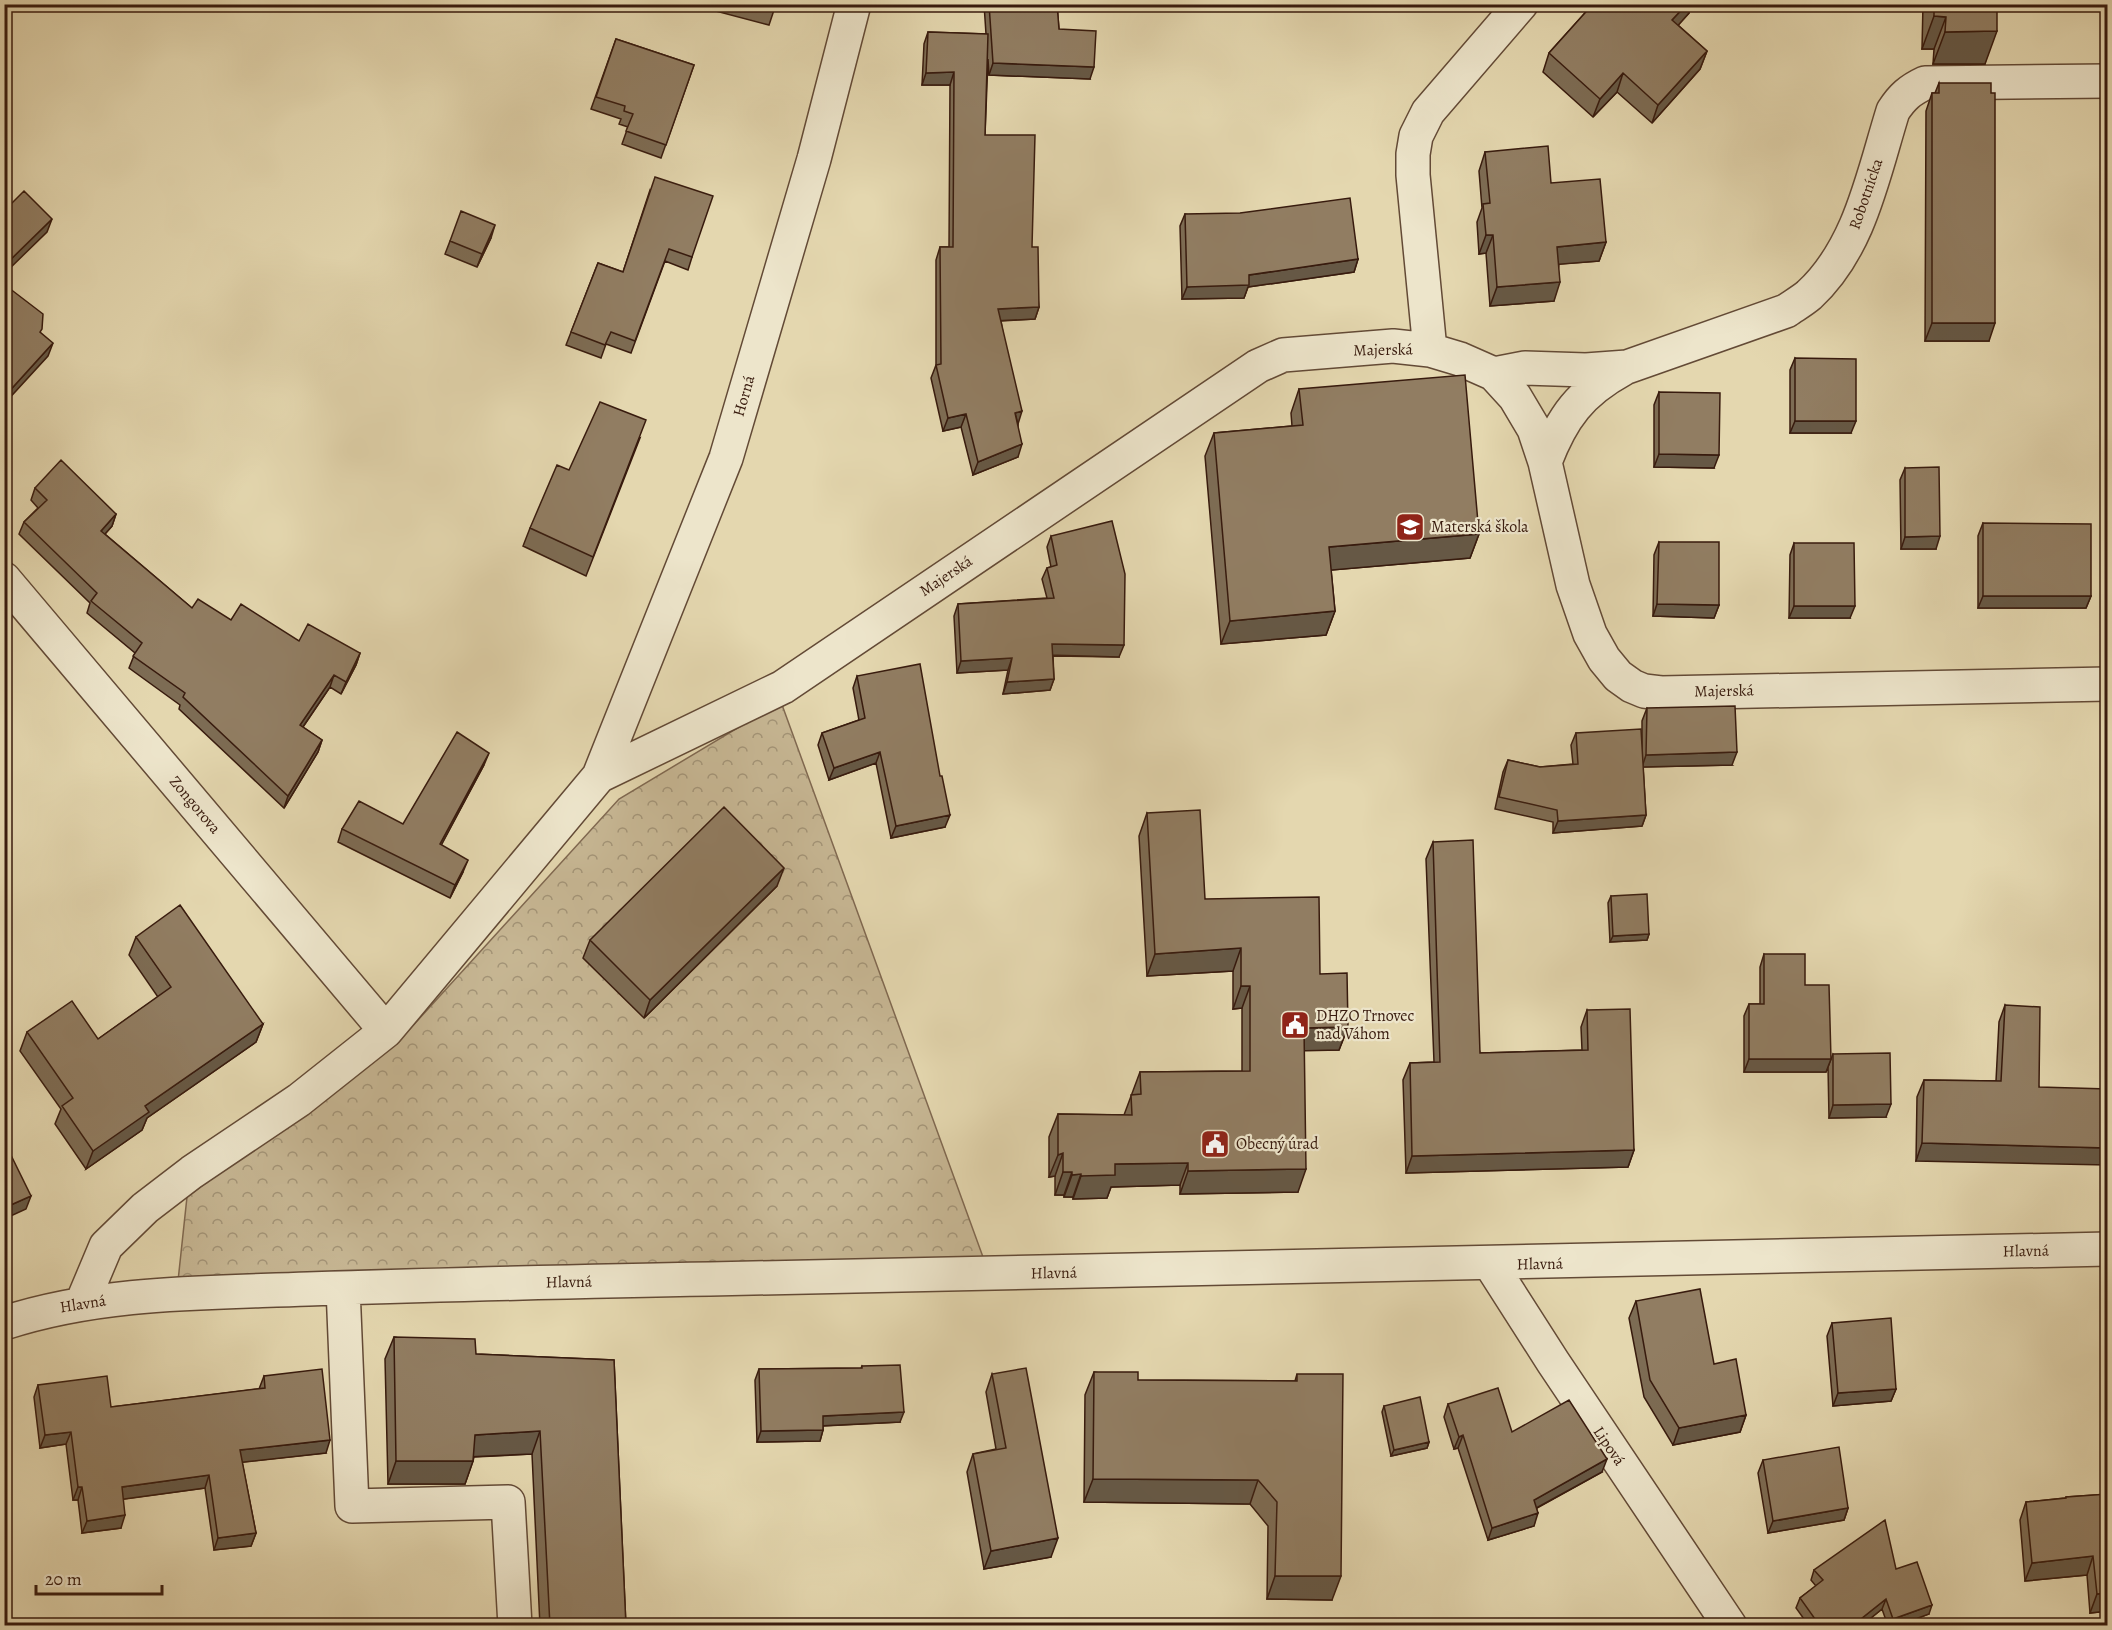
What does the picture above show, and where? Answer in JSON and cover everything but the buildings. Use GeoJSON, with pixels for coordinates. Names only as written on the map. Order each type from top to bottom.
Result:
{"type":"FeatureCollection","features":[{"type":"Feature","properties":{"kind":"street","name":"Horná"},"geometry":{"type":"LineString","coordinates":[[599,776],[726,458],[814,159],[854,4]]}},
{"type":"Feature","properties":{"kind":"street"},"geometry":{"type":"LineString","coordinates":[[1430,350],[1413,175],[1416,136],[1428,112],[1521,4]]}},
{"type":"Feature","properties":{"kind":"street","name":"Robotnícka"},"geometry":{"type":"LineString","coordinates":[[1545,462],[1554,437],[1567,415],[1584,395],[1604,379],[1627,367],[1763,321],[1786,311],[1808,296],[1845,249],[1860,218],[1893,111],[1902,97],[1914,88],[1925,83],[2108,81]]}},
{"type":"Feature","properties":{"kind":"street","name":"Majerská"},"geometry":{"type":"LineString","coordinates":[[599,776],[783,687],[1258,366],[1283,355],[1393,346],[1430,350],[1460,359],[1494,374],[1515,397],[1534,429],[1545,462],[1573,585],[1590,634],[1604,659],[1618,676],[1632,686],[1644,691],[2108,684]]}},
{"type":"Feature","properties":{"kind":"street","name":"Robotnícka"},"geometry":{"type":"LineString","coordinates":[[1494,374],[1525,368],[1586,370],[1627,367]]}},
{"type":"Feature","properties":{"kind":"street","name":"Zongorova"},"geometry":{"type":"LineString","coordinates":[[4,579],[386,1031]]}},
{"type":"Feature","properties":{"kind":"street"},"geometry":{"type":"LineString","coordinates":[[82,1303],[106,1246],[145,1208],[192,1172],[299,1100],[386,1031],[599,776]]}},
{"type":"Feature","properties":{"kind":"street","name":"Hlavná"},"geometry":{"type":"LineString","coordinates":[[4,1323],[41,1311],[82,1303],[166,1294],[534,1282],[1491,1265],[2108,1249]]}},
{"type":"Feature","properties":{"kind":"street","name":"Lipová"},"geometry":{"type":"LineString","coordinates":[[1491,1265],[1553,1362],[1730,1626]]}},
{"type":"Feature","properties":{"kind":"street"},"geometry":{"type":"LineString","coordinates":[[343,1288],[352,1506],[508,1502],[515,1626]]}},
{"type":"Feature","properties":{"kind":"green space"},"geometry":{"type":"Polygon","coordinates":[[[781,702],[983,1257],[709,1268],[178,1281],[187,1197],[398,1042],[619,799],[781,702]]]}},
{"type":"Feature","properties":{"kind":"place","name":"Materská škola"},"geometry":{"type":"Point","coordinates":[1410,527]}},
{"type":"Feature","properties":{"kind":"place","name":"DHZO Trnovec nad Váhom"},"geometry":{"type":"Point","coordinates":[1295,1025]}},
{"type":"Feature","properties":{"kind":"place","name":"Obecný úrad"},"geometry":{"type":"Point","coordinates":[1215,1144]}}]}
